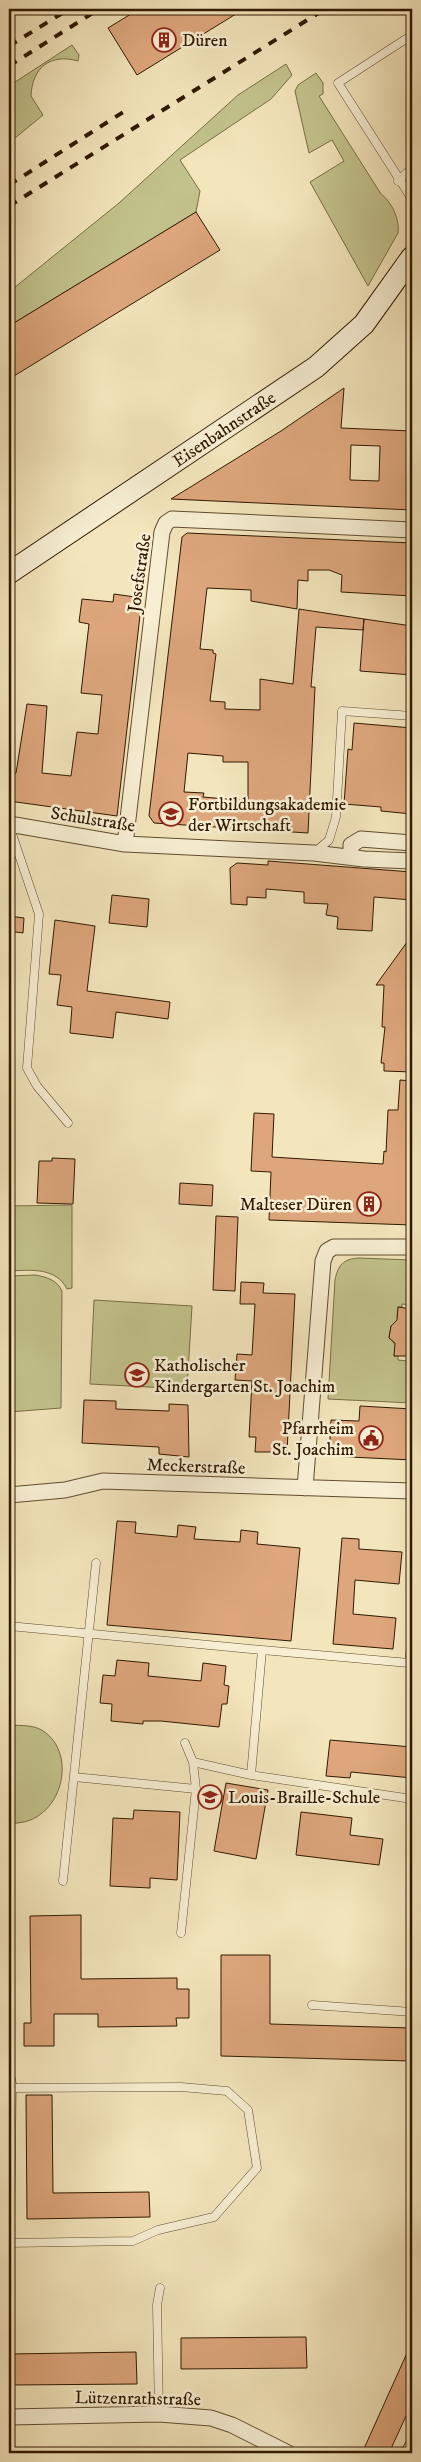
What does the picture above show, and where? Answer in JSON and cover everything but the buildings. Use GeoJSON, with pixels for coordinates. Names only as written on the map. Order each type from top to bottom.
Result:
{"type":"FeatureCollection","features":[{"type":"Feature","properties":{"kind":"street","name":"Eisenbahnstraße"},"geometry":{"type":"LineString","coordinates":[[9,573],[316,367],[364,324],[412,257]]}},
{"type":"Feature","properties":{"kind":"street","name":"Josefstraße"},"geometry":{"type":"LineString","coordinates":[[125,844],[162,532],[166,522],[172,519],[412,530]]}},
{"type":"Feature","properties":{"kind":"street","name":"Schulstraße"},"geometry":{"type":"LineString","coordinates":[[9,824],[125,844],[314,853],[351,858],[412,861]]}},
{"type":"Feature","properties":{"kind":"street"},"geometry":{"type":"LineString","coordinates":[[351,858],[351,845],[360,839],[412,843]]}},
{"type":"Feature","properties":{"kind":"street"},"geometry":{"type":"LineString","coordinates":[[305,1488],[323,1261],[327,1251],[334,1247],[412,1247]]}},
{"type":"Feature","properties":{"kind":"street","name":"Meckerstraße"},"geometry":{"type":"LineString","coordinates":[[9,1495],[65,1490],[103,1481],[412,1491]]}},
{"type":"Feature","properties":{"kind":"street","name":"Lützenrathstraße"},"geometry":{"type":"LineString","coordinates":[[9,2417],[159,2414],[211,2418],[232,2425],[288,2453]]}},
{"type":"Feature","properties":{"kind":"street"},"geometry":{"type":"LineString","coordinates":[[409,2453],[412,2447]]}},
{"type":"Feature","properties":{"kind":"lane"},"geometry":{"type":"LineString","coordinates":[[412,35],[338,84],[398,181],[412,199]]}},
{"type":"Feature","properties":{"kind":"lane"},"geometry":{"type":"LineString","coordinates":[[398,181],[412,168]]}},
{"type":"Feature","properties":{"kind":"lane"},"geometry":{"type":"LineString","coordinates":[[314,853],[329,840],[336,817],[342,711],[412,716]]}},
{"type":"Feature","properties":{"kind":"lane"},"geometry":{"type":"LineString","coordinates":[[9,824],[39,914],[27,1068],[37,1086],[68,1123]]}},
{"type":"Feature","properties":{"kind":"lane"},"geometry":{"type":"LineString","coordinates":[[63,1881],[96,1564]]}},
{"type":"Feature","properties":{"kind":"lane"},"geometry":{"type":"LineString","coordinates":[[9,1626],[409,1662],[412,1639]]}},
{"type":"Feature","properties":{"kind":"lane"},"geometry":{"type":"LineString","coordinates":[[251,1775],[262,1650]]}},
{"type":"Feature","properties":{"kind":"lane"},"geometry":{"type":"LineString","coordinates":[[181,1933],[196,1789],[193,1762],[185,1743]]}},
{"type":"Feature","properties":{"kind":"lane"},"geometry":{"type":"LineString","coordinates":[[193,1762],[251,1775],[412,1799]]}},
{"type":"Feature","properties":{"kind":"lane"},"geometry":{"type":"LineString","coordinates":[[74,1777],[196,1789]]}},
{"type":"Feature","properties":{"kind":"lane"},"geometry":{"type":"LineString","coordinates":[[312,2005],[412,2012]]}},
{"type":"Feature","properties":{"kind":"lane"},"geometry":{"type":"LineString","coordinates":[[9,2069],[12,2088],[10,2244],[133,2241],[158,2230],[214,2217],[256,2168],[248,2110],[227,2091],[182,2086],[12,2088]]}},
{"type":"Feature","properties":{"kind":"lane"},"geometry":{"type":"LineString","coordinates":[[159,2414],[157,2305],[160,2288]]}},
{"type":"Feature","properties":{"kind":"green space"},"geometry":{"type":"Polygon","coordinates":[[[72,45],[79,55],[78,61],[59,59],[51,61],[39,71],[32,86],[31,96],[43,115],[9,143],[9,86],[72,45]]]}},
{"type":"Feature","properties":{"kind":"green space"},"geometry":{"type":"Polygon","coordinates":[[[286,64],[292,75],[271,99],[180,160],[200,191],[196,212],[9,326],[9,292],[119,203],[238,95],[286,64]]]}},
{"type":"Feature","properties":{"kind":"green space"},"geometry":{"type":"Polygon","coordinates":[[[316,73],[323,83],[323,94],[319,96],[381,194],[392,206],[396,217],[398,233],[368,286],[310,182],[344,161],[332,140],[309,153],[295,91],[298,85],[316,73]]]}},
{"type":"Feature","properties":{"kind":"green space"},"geometry":{"type":"Polygon","coordinates":[[[72,1205],[72,1288],[67,1289],[56,1277],[42,1271],[9,1271],[9,1206],[72,1205]]]}},
{"type":"Feature","properties":{"kind":"green space"},"geometry":{"type":"Polygon","coordinates":[[[359,1258],[412,1260],[412,1305],[402,1304],[402,1307],[398,1307],[397,1317],[399,1319],[391,1326],[389,1337],[397,1347],[395,1347],[394,1356],[398,1356],[398,1360],[408,1361],[412,1368],[412,1403],[328,1399],[335,1280],[338,1270],[345,1261],[359,1258]]]}},
{"type":"Feature","properties":{"kind":"green space"},"geometry":{"type":"Polygon","coordinates":[[[35,1275],[51,1280],[62,1291],[61,1408],[9,1412],[9,1276],[35,1275]]]}},
{"type":"Feature","properties":{"kind":"green space"},"geometry":{"type":"Polygon","coordinates":[[[94,1300],[192,1306],[187,1389],[90,1384],[94,1300]]]}},
{"type":"Feature","properties":{"kind":"green space"},"geometry":{"type":"Polygon","coordinates":[[[9,1725],[33,1727],[46,1733],[56,1744],[61,1759],[62,1774],[59,1789],[51,1803],[41,1814],[26,1821],[9,1823],[9,1725]]]}},
{"type":"Feature","properties":{"kind":"railway"},"geometry":{"type":"LineString","coordinates":[[9,46],[69,9]]}},
{"type":"Feature","properties":{"kind":"railway"},"geometry":{"type":"LineString","coordinates":[[9,66],[99,9]]}},
{"type":"Feature","properties":{"kind":"railway"},"geometry":{"type":"LineString","coordinates":[[9,206],[325,9]]}},
{"type":"Feature","properties":{"kind":"railway"},"geometry":{"type":"LineString","coordinates":[[9,185],[128,109]]}},
{"type":"Feature","properties":{"kind":"place","name":"Düren"},"geometry":{"type":"Point","coordinates":[164,40]}},
{"type":"Feature","properties":{"kind":"place","name":"Fortbildungsakademie der Wirtschaft"},"geometry":{"type":"Point","coordinates":[171,814]}},
{"type":"Feature","properties":{"kind":"place","name":"Malteser Düren"},"geometry":{"type":"Point","coordinates":[369,1204]}},
{"type":"Feature","properties":{"kind":"place","name":"Katholischer Kindergarten St. Joachim"},"geometry":{"type":"Point","coordinates":[137,1375]}},
{"type":"Feature","properties":{"kind":"place","name":"Pfarrheim St. Joachim"},"geometry":{"type":"Point","coordinates":[371,1438]}},
{"type":"Feature","properties":{"kind":"place","name":"Louis-Braille-Schule"},"geometry":{"type":"Point","coordinates":[210,1797]}}]}
